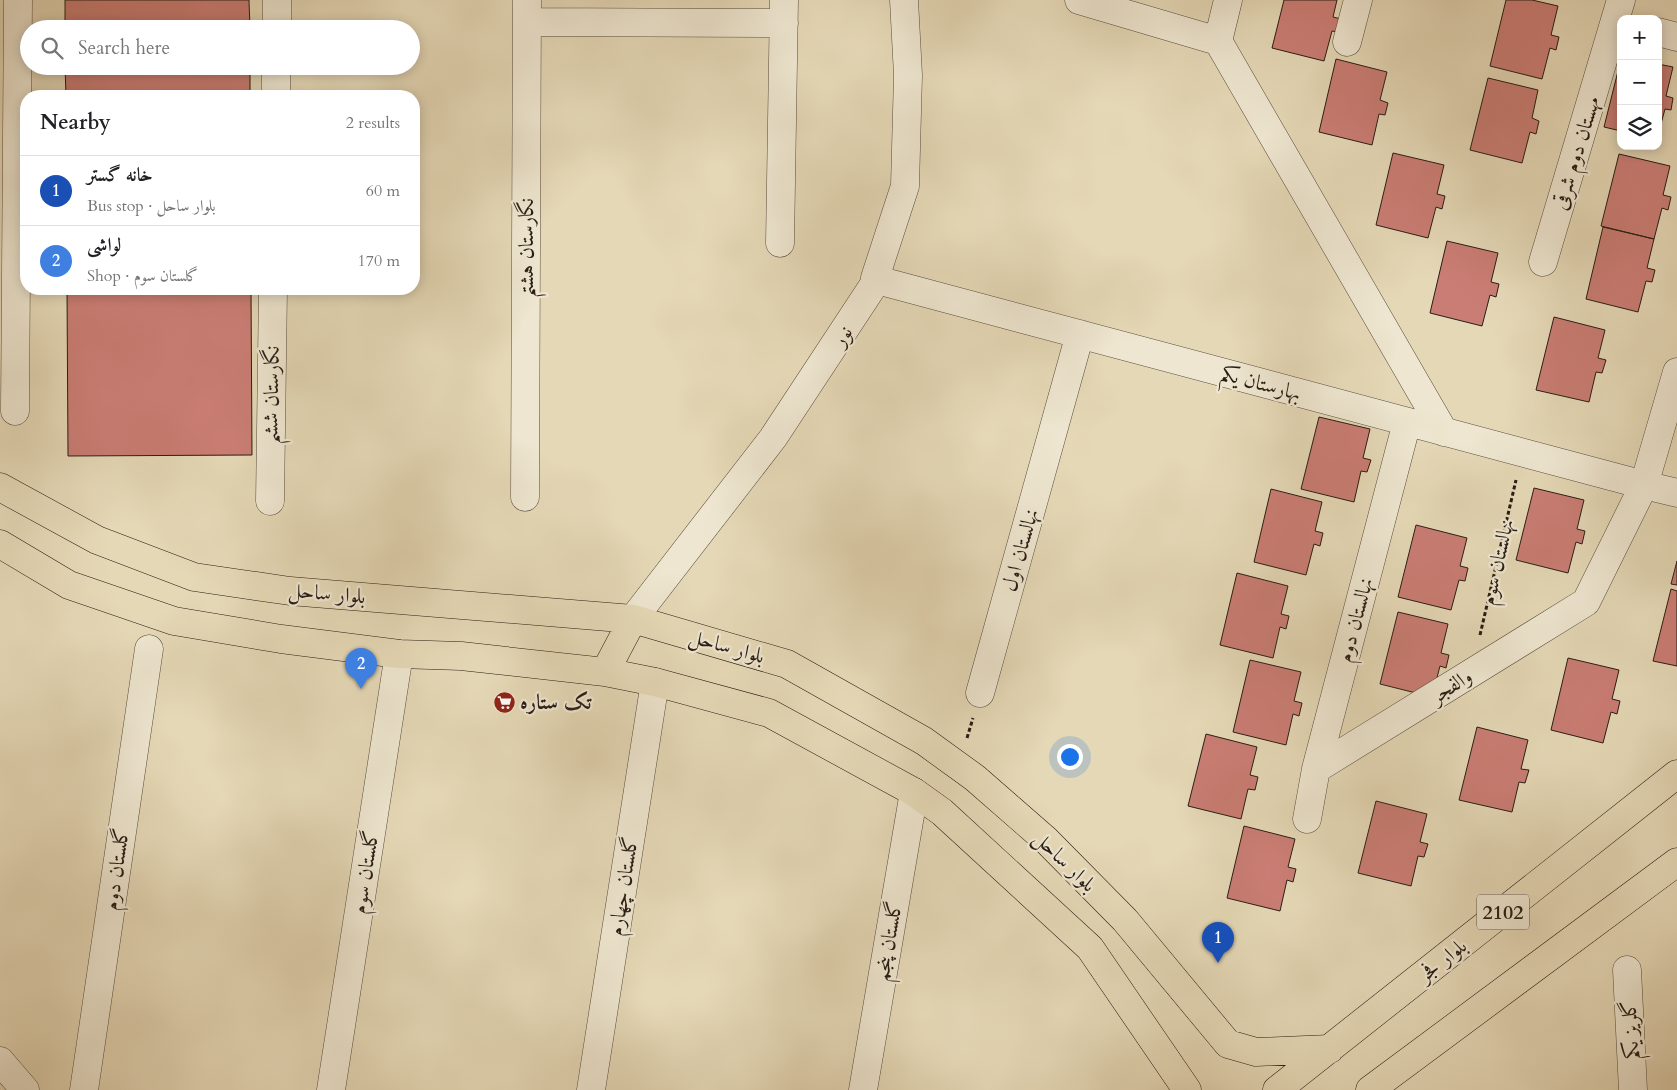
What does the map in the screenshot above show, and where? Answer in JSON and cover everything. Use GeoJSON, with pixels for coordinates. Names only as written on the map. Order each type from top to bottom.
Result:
{"type":"FeatureCollection","features":[{"type":"Feature","properties":{"kind":"main road","name":"بلوار ساحل"},"geometry":{"type":"LineString","coordinates":[[0,487],[97,540],[194,577],[290,591],[633,619],[787,664],[924,741],[959,766],[1046,840],[1124,920],[1228,1044],[1256,1052],[1330,1049]]}},
{"type":"Feature","properties":{"kind":"main road"},"geometry":{"type":"LineString","coordinates":[[0,544],[69,584],[174,621],[281,639],[399,654],[461,656],[605,672],[656,682],[769,712],[914,792],[942,812],[1090,948],[1187,1090]]}},
{"type":"Feature","properties":{"kind":"main road"},"geometry":{"type":"LineString","coordinates":[[605,672],[633,619]]}},
{"type":"Feature","properties":{"kind":"main road","name":"بلوار فجر"},"geometry":{"type":"LineString","coordinates":[[1277,1090],[1677,774]]}},
{"type":"Feature","properties":{"kind":"main road"},"geometry":{"type":"LineString","coordinates":[[1370,1090],[1677,862]]}},
{"type":"Feature","properties":{"kind":"street"},"geometry":{"type":"LineString","coordinates":[[15,411],[18,0]]}},
{"type":"Feature","properties":{"kind":"street"},"geometry":{"type":"LineString","coordinates":[[277,0],[277,20]]}},
{"type":"Feature","properties":{"kind":"street","name":"نور"},"geometry":{"type":"LineString","coordinates":[[633,619],[773,438],[877,280],[875,278],[905,186],[908,74],[904,0]]}},
{"type":"Feature","properties":{"kind":"street"},"geometry":{"type":"LineString","coordinates":[[1080,0],[1218,41],[1444,432]]}},
{"type":"Feature","properties":{"kind":"street"},"geometry":{"type":"LineString","coordinates":[[1218,41],[1228,0]]}},
{"type":"Feature","properties":{"kind":"street"},"geometry":{"type":"LineString","coordinates":[[1347,42],[1358,0]]}},
{"type":"Feature","properties":{"kind":"street","name":"مهستان دوم شرقی"},"geometry":{"type":"LineString","coordinates":[[1543,262],[1615,8]]}},
{"type":"Feature","properties":{"kind":"street"},"geometry":{"type":"LineString","coordinates":[[527,11],[784,12],[780,243]]}},
{"type":"Feature","properties":{"kind":"street","name":"نگارستان هشتم"},"geometry":{"type":"LineString","coordinates":[[525,497],[527,11]]}},
{"type":"Feature","properties":{"kind":"street"},"geometry":{"type":"LineString","coordinates":[[1662,33],[1677,37]]}},
{"type":"Feature","properties":{"kind":"street"},"geometry":{"type":"LineString","coordinates":[[276,75],[276,90]]}},
{"type":"Feature","properties":{"kind":"street","name":"بهارستان یکم"},"geometry":{"type":"LineString","coordinates":[[877,280],[1677,493]]}},
{"type":"Feature","properties":{"kind":"street","name":"نگارستان ششم"},"geometry":{"type":"LineString","coordinates":[[270,501],[273,295]]}},
{"type":"Feature","properties":{"kind":"street","name":"نهالستان اول"},"geometry":{"type":"LineString","coordinates":[[980,693],[1080,334]]}},
{"type":"Feature","properties":{"kind":"street"},"geometry":{"type":"LineString","coordinates":[[1644,485],[1677,372]]}},
{"type":"Feature","properties":{"kind":"street","name":"نهالستان دوم"},"geometry":{"type":"LineString","coordinates":[[1307,819],[1316,769],[1407,422]]}},
{"type":"Feature","properties":{"kind":"street","name":"والفجر"},"geometry":{"type":"LineString","coordinates":[[1316,769],[1586,602],[1644,485]]}},
{"type":"Feature","properties":{"kind":"street","name":"گلستان دوم"},"geometry":{"type":"LineString","coordinates":[[84,1090],[149,649]]}},
{"type":"Feature","properties":{"kind":"street","name":"گلستان سوم"},"geometry":{"type":"LineString","coordinates":[[331,1090],[399,654]]}},
{"type":"Feature","properties":{"kind":"street","name":"گلستان چهارم"},"geometry":{"type":"LineString","coordinates":[[591,1090],[656,682]]}},
{"type":"Feature","properties":{"kind":"street","name":"گلستان پنجم"},"geometry":{"type":"LineString","coordinates":[[863,1090],[914,792]]}},
{"type":"Feature","properties":{"kind":"street","name":"گلریز یکم"},"geometry":{"type":"LineString","coordinates":[[1627,970],[1633,1090]]}},
{"type":"Feature","properties":{"kind":"street"},"geometry":{"type":"LineString","coordinates":[[0,1061],[25,1090]]}},
{"type":"Feature","properties":{"kind":"path","name":"نهالستان سوم"},"geometry":{"type":"LineString","coordinates":[[1472,672],[1522,453]]}},
{"type":"Feature","properties":{"kind":"path"},"geometry":{"type":"LineString","coordinates":[[959,766],[980,693]]}},
{"type":"Feature","properties":{"kind":"building"},"geometry":{"type":"Polygon","coordinates":[[[65,0],[249,0],[250,20],[65,20],[65,0]]]}},
{"type":"Feature","properties":{"kind":"building"},"geometry":{"type":"Polygon","coordinates":[[[1284,0],[1337,0],[1333,17],[1341,19],[1338,32],[1332,31],[1324,61],[1272,48],[1284,0]]]}},
{"type":"Feature","properties":{"kind":"building"},"geometry":{"type":"Polygon","coordinates":[[[1506,0],[1532,0],[1558,6],[1551,35],[1559,37],[1556,50],[1550,48],[1542,79],[1490,66],[1506,0]]]}},
{"type":"Feature","properties":{"kind":"building"},"geometry":{"type":"Polygon","coordinates":[[[1336,59],[1387,72],[1380,100],[1388,103],[1385,115],[1379,114],[1372,145],[1319,132],[1336,59]]]}},
{"type":"Feature","properties":{"kind":"building"},"geometry":{"type":"Polygon","coordinates":[[[1662,65],[1673,67],[1666,96],[1673,98],[1671,110],[1665,109],[1662,120],[1662,65]]]}},
{"type":"Feature","properties":{"kind":"building"},"geometry":{"type":"Polygon","coordinates":[[[65,75],[250,75],[250,90],[66,90],[65,75]]]}},
{"type":"Feature","properties":{"kind":"building"},"geometry":{"type":"Polygon","coordinates":[[[1617,75],[1617,130],[1604,127],[1617,75]]]}},
{"type":"Feature","properties":{"kind":"building"},"geometry":{"type":"Polygon","coordinates":[[[1488,78],[1538,90],[1532,118],[1539,121],[1536,134],[1530,132],[1522,163],[1470,150],[1488,78]]]}},
{"type":"Feature","properties":{"kind":"building"},"geometry":{"type":"Polygon","coordinates":[[[1393,153],[1444,165],[1437,194],[1445,196],[1442,209],[1436,207],[1428,238],[1376,225],[1393,153]]]}},
{"type":"Feature","properties":{"kind":"building"},"geometry":{"type":"Polygon","coordinates":[[[1619,154],[1670,166],[1663,195],[1671,197],[1668,210],[1662,208],[1654,239],[1601,226],[1619,154]]]}},
{"type":"Feature","properties":{"kind":"building"},"geometry":{"type":"Polygon","coordinates":[[[1603,227],[1654,239],[1647,268],[1655,270],[1652,282],[1646,281],[1638,312],[1586,299],[1603,227]]]}},
{"type":"Feature","properties":{"kind":"building"},"geometry":{"type":"Polygon","coordinates":[[[1447,241],[1498,253],[1491,282],[1499,284],[1496,297],[1490,295],[1482,326],[1430,313],[1447,241]]]}},
{"type":"Feature","properties":{"kind":"building"},"geometry":{"type":"Polygon","coordinates":[[[67,295],[251,295],[252,455],[68,456],[67,295]]]}},
{"type":"Feature","properties":{"kind":"building"},"geometry":{"type":"Polygon","coordinates":[[[1554,317],[1605,330],[1598,358],[1606,360],[1602,373],[1596,372],[1589,402],[1536,390],[1554,317]]]}},
{"type":"Feature","properties":{"kind":"building"},"geometry":{"type":"Polygon","coordinates":[[[1319,417],[1370,429],[1363,458],[1371,460],[1367,472],[1361,471],[1354,502],[1301,489],[1319,417]]]}},
{"type":"Feature","properties":{"kind":"building"},"geometry":{"type":"Polygon","coordinates":[[[1534,488],[1584,500],[1577,529],[1585,531],[1582,544],[1576,542],[1568,573],[1516,560],[1534,488]]]}},
{"type":"Feature","properties":{"kind":"building"},"geometry":{"type":"Polygon","coordinates":[[[1271,489],[1322,502],[1315,531],[1323,533],[1320,546],[1314,544],[1306,575],[1254,562],[1271,489]]]}},
{"type":"Feature","properties":{"kind":"building"},"geometry":{"type":"Polygon","coordinates":[[[1416,525],[1467,538],[1460,566],[1468,568],[1465,581],[1459,580],[1451,610],[1398,597],[1416,525]]]}},
{"type":"Feature","properties":{"kind":"building"},"geometry":{"type":"Polygon","coordinates":[[[1677,561],[1677,585],[1671,584],[1677,561]]]}},
{"type":"Feature","properties":{"kind":"building"},"geometry":{"type":"Polygon","coordinates":[[[1237,573],[1288,586],[1281,614],[1289,616],[1286,629],[1280,627],[1273,658],[1220,645],[1237,573]]]}},
{"type":"Feature","properties":{"kind":"building"},"geometry":{"type":"Polygon","coordinates":[[[1671,589],[1677,591],[1677,666],[1653,661],[1671,589]]]}},
{"type":"Feature","properties":{"kind":"building"},"geometry":{"type":"Polygon","coordinates":[[[1398,612],[1448,624],[1441,653],[1449,655],[1446,668],[1440,666],[1432,697],[1380,684],[1398,612]]]}},
{"type":"Feature","properties":{"kind":"building"},"geometry":{"type":"Polygon","coordinates":[[[1568,658],[1619,670],[1612,699],[1620,701],[1617,714],[1611,712],[1603,743],[1551,730],[1568,658]]]}},
{"type":"Feature","properties":{"kind":"building"},"geometry":{"type":"Polygon","coordinates":[[[1250,660],[1301,672],[1294,701],[1302,703],[1299,716],[1293,714],[1286,745],[1233,732],[1250,660]]]}},
{"type":"Feature","properties":{"kind":"building"},"geometry":{"type":"Polygon","coordinates":[[[1477,727],[1528,740],[1521,769],[1529,770],[1525,783],[1519,782],[1512,812],[1459,800],[1477,727]]]}},
{"type":"Feature","properties":{"kind":"building"},"geometry":{"type":"Polygon","coordinates":[[[1206,734],[1257,747],[1250,775],[1258,777],[1255,790],[1248,789],[1241,819],[1188,806],[1206,734]]]}},
{"type":"Feature","properties":{"kind":"building"},"geometry":{"type":"Polygon","coordinates":[[[1376,801],[1427,814],[1420,842],[1428,844],[1424,857],[1418,856],[1411,886],[1358,873],[1376,801]]]}},
{"type":"Feature","properties":{"kind":"building"},"geometry":{"type":"Polygon","coordinates":[[[1244,826],[1295,839],[1288,867],[1296,869],[1293,882],[1287,880],[1280,911],[1227,898],[1244,826]]]}},
{"type":"Feature","properties":{"kind":"place","name":"لواشی"},"geometry":{"type":"Point","coordinates":[361,689]}},
{"type":"Feature","properties":{"kind":"place","name":"تک ستاره"},"geometry":{"type":"Point","coordinates":[504,702]}},
{"type":"Feature","properties":{"kind":"place","name":"خانه گستر"},"geometry":{"type":"Point","coordinates":[1218,963]}}]}
